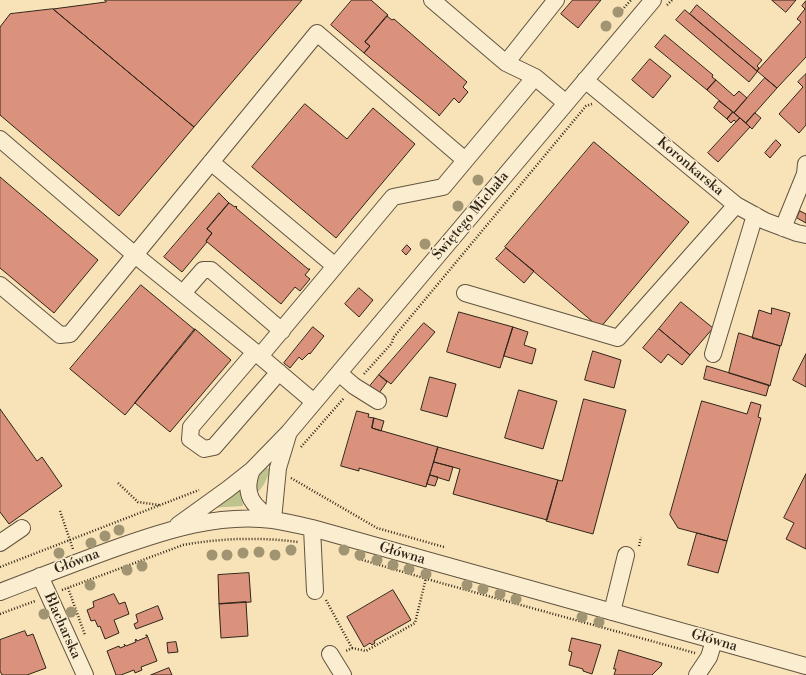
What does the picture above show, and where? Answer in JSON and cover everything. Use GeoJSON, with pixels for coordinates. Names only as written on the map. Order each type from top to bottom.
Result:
{"type":"FeatureCollection","features":[{"type":"Feature","properties":{"kind":"street"},"geometry":{"type":"LineString","coordinates":[[432,0],[506,63],[535,77],[566,103]]}},
{"type":"Feature","properties":{"kind":"street"},"geometry":{"type":"LineString","coordinates":[[506,63],[556,0]]}},
{"type":"Feature","properties":{"kind":"street","name":"Świętego Michała"},"geometry":{"type":"LineString","coordinates":[[173,529],[252,470],[290,432],[585,80],[660,3]]}},
{"type":"Feature","properties":{"kind":"street"},"geometry":{"type":"LineString","coordinates":[[0,285],[60,335],[70,334],[317,33],[465,160]]}},
{"type":"Feature","properties":{"kind":"street"},"geometry":{"type":"LineString","coordinates":[[278,372],[214,447],[204,449],[190,439],[191,427],[258,354],[282,331],[393,197],[443,187],[535,77]]}},
{"type":"Feature","properties":{"kind":"street","name":"Koronkarska"},"geometry":{"type":"LineString","coordinates":[[585,80],[736,205],[797,234],[806,235]]}},
{"type":"Feature","properties":{"kind":"street"},"geometry":{"type":"LineString","coordinates":[[0,139],[135,256],[258,354],[314,402]]}},
{"type":"Feature","properties":{"kind":"street"},"geometry":{"type":"LineString","coordinates":[[211,162],[336,266]]}},
{"type":"Feature","properties":{"kind":"street"},"geometry":{"type":"LineString","coordinates":[[784,228],[805,174],[806,164]]}},
{"type":"Feature","properties":{"kind":"street"},"geometry":{"type":"LineString","coordinates":[[465,293],[618,338],[736,205]]}},
{"type":"Feature","properties":{"kind":"street"},"geometry":{"type":"LineString","coordinates":[[713,354],[755,215]]}},
{"type":"Feature","properties":{"kind":"street"},"geometry":{"type":"LineString","coordinates":[[183,293],[203,270],[211,270],[282,331]]}},
{"type":"Feature","properties":{"kind":"street"},"geometry":{"type":"LineString","coordinates":[[339,373],[354,386],[378,401]]}},
{"type":"Feature","properties":{"kind":"street","name":"Świętego Michała"},"geometry":{"type":"LineString","coordinates":[[272,520],[278,468],[290,432]]}},
{"type":"Feature","properties":{"kind":"street"},"geometry":{"type":"LineString","coordinates":[[252,470],[247,486],[252,502],[272,520]]}},
{"type":"Feature","properties":{"kind":"street","name":"Główna"},"geometry":{"type":"LineString","coordinates":[[1,588],[40,576],[173,529],[199,523],[227,520],[272,520],[312,528],[805,668]]}},
{"type":"Feature","properties":{"kind":"street"},"geometry":{"type":"LineString","coordinates":[[0,544],[22,528]]}},
{"type":"Feature","properties":{"kind":"street"},"geometry":{"type":"LineString","coordinates":[[312,528],[315,591]]}},
{"type":"Feature","properties":{"kind":"street"},"geometry":{"type":"LineString","coordinates":[[612,612],[626,555]]}},
{"type":"Feature","properties":{"kind":"street","name":"Blacharska"},"geometry":{"type":"LineString","coordinates":[[40,576],[85,675]]}},
{"type":"Feature","properties":{"kind":"street"},"geometry":{"type":"LineString","coordinates":[[696,675],[709,657],[714,641]]}},
{"type":"Feature","properties":{"kind":"street"},"geometry":{"type":"LineString","coordinates":[[331,656],[343,675]]}},
{"type":"Feature","properties":{"kind":"path"},"geometry":{"type":"LineString","coordinates":[[621,12],[630,0]]}},
{"type":"Feature","properties":{"kind":"path"},"geometry":{"type":"LineString","coordinates":[[660,3],[672,0]]}},
{"type":"Feature","properties":{"kind":"path"},"geometry":{"type":"LineString","coordinates":[[297,452],[392,343],[393,338],[586,106],[599,104],[605,96]]}},
{"type":"Feature","properties":{"kind":"path"},"geometry":{"type":"LineString","coordinates":[[291,478],[377,528],[451,549]]}},
{"type":"Feature","properties":{"kind":"path"},"geometry":{"type":"LineString","coordinates":[[118,483],[138,502],[159,505]]}},
{"type":"Feature","properties":{"kind":"path"},"geometry":{"type":"LineString","coordinates":[[0,567],[206,487]]}},
{"type":"Feature","properties":{"kind":"path"},"geometry":{"type":"LineString","coordinates":[[0,614],[163,551],[183,545],[202,541],[246,539],[271,539],[313,544]]}},
{"type":"Feature","properties":{"kind":"path"},"geometry":{"type":"LineString","coordinates":[[359,559],[556,614]]}},
{"type":"Feature","properties":{"kind":"path"},"geometry":{"type":"LineString","coordinates":[[331,656],[352,648],[366,650],[415,623],[426,578]]}},
{"type":"Feature","properties":{"kind":"path"},"geometry":{"type":"LineString","coordinates":[[68,588],[87,640]]}},
{"type":"Feature","properties":{"kind":"path"},"geometry":{"type":"LineString","coordinates":[[315,591],[324,598],[352,648]]}},
{"type":"Feature","properties":{"kind":"green space"},"geometry":{"type":"Polygon","coordinates":[[[265,467],[270,469],[268,477],[254,496],[254,481],[265,467]]]}},
{"type":"Feature","properties":{"kind":"green space"},"geometry":{"type":"Polygon","coordinates":[[[241,485],[243,506],[209,508],[241,485]]]}},
{"type":"Feature","properties":{"kind":"building"},"geometry":{"type":"Polygon","coordinates":[[[105,0],[302,0],[194,127],[53,9],[106,2],[105,0]]]}},
{"type":"Feature","properties":{"kind":"building"},"geometry":{"type":"Polygon","coordinates":[[[352,0],[371,0],[388,15],[365,42],[370,46],[364,53],[331,25],[352,0]]]}},
{"type":"Feature","properties":{"kind":"building"},"geometry":{"type":"Polygon","coordinates":[[[573,0],[601,0],[578,28],[561,14],[573,0]]]}},
{"type":"Feature","properties":{"kind":"building"},"geometry":{"type":"Polygon","coordinates":[[[772,0],[796,0],[786,12],[772,0]]]}},
{"type":"Feature","properties":{"kind":"building"},"geometry":{"type":"Polygon","coordinates":[[[806,1],[806,57],[777,88],[757,71],[801,22],[797,19],[805,9],[802,6],[806,1]]]}},
{"type":"Feature","properties":{"kind":"building"},"geometry":{"type":"Polygon","coordinates":[[[697,5],[762,60],[757,66],[759,68],[757,71],[690,14],[697,5]]]}},
{"type":"Feature","properties":{"kind":"building"},"geometry":{"type":"Polygon","coordinates":[[[53,9],[194,127],[119,216],[0,115],[0,27],[10,14],[53,9]]]}},
{"type":"Feature","properties":{"kind":"building"},"geometry":{"type":"Polygon","coordinates":[[[685,10],[757,71],[749,82],[676,20],[685,10]]]}},
{"type":"Feature","properties":{"kind":"building"},"geometry":{"type":"Polygon","coordinates":[[[387,16],[392,20],[394,19],[467,82],[463,87],[468,92],[459,103],[454,98],[439,116],[364,53],[370,46],[365,42],[387,16]]]}},
{"type":"Feature","properties":{"kind":"building"},"geometry":{"type":"Polygon","coordinates":[[[665,35],[713,75],[712,77],[716,80],[707,90],[655,47],[665,35]]]}},
{"type":"Feature","properties":{"kind":"building"},"geometry":{"type":"Polygon","coordinates":[[[650,59],[671,76],[653,98],[632,80],[650,59]]]}},
{"type":"Feature","properties":{"kind":"building"},"geometry":{"type":"Polygon","coordinates":[[[806,74],[806,125],[799,133],[779,114],[803,87],[798,82],[806,74]]]}},
{"type":"Feature","properties":{"kind":"building"},"geometry":{"type":"Polygon","coordinates":[[[765,78],[777,88],[746,123],[734,113],[765,78]]]}},
{"type":"Feature","properties":{"kind":"building"},"geometry":{"type":"Polygon","coordinates":[[[716,80],[734,96],[739,91],[747,98],[734,113],[707,90],[716,80]]]}},
{"type":"Feature","properties":{"kind":"building"},"geometry":{"type":"Polygon","coordinates":[[[719,101],[733,112],[727,119],[714,108],[719,101]]]}},
{"type":"Feature","properties":{"kind":"building"},"geometry":{"type":"Polygon","coordinates":[[[305,104],[347,139],[373,108],[415,144],[336,238],[252,167],[305,104]]]}},
{"type":"Feature","properties":{"kind":"building"},"geometry":{"type":"Polygon","coordinates":[[[733,112],[740,118],[736,122],[734,120],[731,123],[727,119],[733,112]]]}},
{"type":"Feature","properties":{"kind":"building"},"geometry":{"type":"Polygon","coordinates":[[[755,113],[761,118],[752,129],[746,123],[755,113]]]}},
{"type":"Feature","properties":{"kind":"building"},"geometry":{"type":"Polygon","coordinates":[[[740,118],[750,127],[718,162],[708,153],[740,118]]]}},
{"type":"Feature","properties":{"kind":"building"},"geometry":{"type":"Polygon","coordinates":[[[776,140],[781,145],[770,158],[765,153],[776,140]]]}},
{"type":"Feature","properties":{"kind":"building"},"geometry":{"type":"Polygon","coordinates":[[[594,142],[689,222],[600,328],[505,247],[594,142]]]}},
{"type":"Feature","properties":{"kind":"building"},"geometry":{"type":"Polygon","coordinates":[[[0,177],[98,260],[54,313],[0,268],[0,177]]]}},
{"type":"Feature","properties":{"kind":"building"},"geometry":{"type":"Polygon","coordinates":[[[219,193],[229,203],[207,229],[212,233],[206,241],[207,242],[182,272],[164,257],[219,193]]]}},
{"type":"Feature","properties":{"kind":"building"},"geometry":{"type":"Polygon","coordinates":[[[229,203],[235,207],[236,206],[236,208],[308,269],[310,269],[305,275],[310,279],[300,291],[295,287],[281,304],[206,241],[212,233],[207,229],[229,203]]]}},
{"type":"Feature","properties":{"kind":"building"},"geometry":{"type":"Polygon","coordinates":[[[800,211],[806,214],[806,223],[797,218],[800,211]]]}},
{"type":"Feature","properties":{"kind":"building"},"geometry":{"type":"Polygon","coordinates":[[[407,245],[411,249],[406,255],[402,251],[407,245]]]}},
{"type":"Feature","properties":{"kind":"building"},"geometry":{"type":"Polygon","coordinates":[[[506,248],[534,271],[524,283],[496,259],[506,248]]]}},
{"type":"Feature","properties":{"kind":"building"},"geometry":{"type":"Polygon","coordinates":[[[141,285],[195,330],[125,415],[70,369],[141,285]]]}},
{"type":"Feature","properties":{"kind":"building"},"geometry":{"type":"Polygon","coordinates":[[[359,288],[373,300],[359,317],[345,304],[359,288]]]}},
{"type":"Feature","properties":{"kind":"building"},"geometry":{"type":"Polygon","coordinates":[[[681,302],[713,328],[690,355],[659,329],[681,302]]]}},
{"type":"Feature","properties":{"kind":"building"},"geometry":{"type":"Polygon","coordinates":[[[772,308],[790,313],[781,346],[752,338],[759,310],[771,314],[772,308]]]}},
{"type":"Feature","properties":{"kind":"building"},"geometry":{"type":"Polygon","coordinates":[[[459,312],[513,327],[500,368],[447,352],[459,312]]]}},
{"type":"Feature","properties":{"kind":"building"},"geometry":{"type":"Polygon","coordinates":[[[424,323],[435,332],[391,384],[379,375],[424,323]]]}},
{"type":"Feature","properties":{"kind":"building"},"geometry":{"type":"Polygon","coordinates":[[[313,327],[324,336],[310,354],[309,353],[302,360],[299,357],[290,368],[284,363],[313,327]]]}},
{"type":"Feature","properties":{"kind":"building"},"geometry":{"type":"Polygon","coordinates":[[[513,327],[528,332],[524,345],[536,349],[532,364],[504,356],[513,327]]]}},
{"type":"Feature","properties":{"kind":"building"},"geometry":{"type":"Polygon","coordinates":[[[195,329],[231,360],[170,432],[135,403],[195,329]]]}},
{"type":"Feature","properties":{"kind":"building"},"geometry":{"type":"Polygon","coordinates":[[[659,329],[690,355],[682,365],[668,354],[661,363],[643,348],[659,329]]]}},
{"type":"Feature","properties":{"kind":"building"},"geometry":{"type":"Polygon","coordinates":[[[739,333],[780,346],[770,386],[729,373],[739,333]]]}},
{"type":"Feature","properties":{"kind":"building"},"geometry":{"type":"Polygon","coordinates":[[[593,351],[621,360],[614,388],[585,380],[593,351]]]}},
{"type":"Feature","properties":{"kind":"building"},"geometry":{"type":"Polygon","coordinates":[[[806,354],[806,387],[793,380],[806,354]]]}},
{"type":"Feature","properties":{"kind":"building"},"geometry":{"type":"Polygon","coordinates":[[[707,366],[769,385],[766,396],[704,379],[707,366]]]}},
{"type":"Feature","properties":{"kind":"building"},"geometry":{"type":"Polygon","coordinates":[[[379,375],[387,382],[379,393],[370,386],[379,375]]]}},
{"type":"Feature","properties":{"kind":"building"},"geometry":{"type":"Polygon","coordinates":[[[430,377],[456,384],[447,417],[421,410],[430,377]]]}},
{"type":"Feature","properties":{"kind":"building"},"geometry":{"type":"Polygon","coordinates":[[[519,390],[557,401],[543,449],[505,438],[519,390]]]}},
{"type":"Feature","properties":{"kind":"building"},"geometry":{"type":"Polygon","coordinates":[[[584,399],[626,410],[593,534],[546,521],[558,480],[562,481],[584,399]]]}},
{"type":"Feature","properties":{"kind":"building"},"geometry":{"type":"Polygon","coordinates":[[[702,401],[747,414],[751,402],[761,405],[758,417],[761,418],[727,541],[678,528],[670,515],[702,401]]]}},
{"type":"Feature","properties":{"kind":"building"},"geometry":{"type":"Polygon","coordinates":[[[0,409],[37,461],[42,457],[62,486],[9,524],[0,512],[0,409]]]}},
{"type":"Feature","properties":{"kind":"building"},"geometry":{"type":"Polygon","coordinates":[[[357,411],[369,414],[368,417],[374,418],[372,428],[438,447],[426,487],[359,468],[359,471],[341,466],[357,411]]]}},
{"type":"Feature","properties":{"kind":"building"},"geometry":{"type":"Polygon","coordinates":[[[374,418],[384,421],[381,431],[372,428],[374,418]]]}},
{"type":"Feature","properties":{"kind":"building"},"geometry":{"type":"Polygon","coordinates":[[[438,447],[558,480],[547,520],[453,494],[460,469],[434,462],[438,447]]]}},
{"type":"Feature","properties":{"kind":"building"},"geometry":{"type":"Polygon","coordinates":[[[434,462],[453,467],[449,481],[430,475],[434,462]]]}},
{"type":"Feature","properties":{"kind":"building"},"geometry":{"type":"Polygon","coordinates":[[[806,474],[806,549],[786,539],[794,523],[784,518],[806,474]]]}},
{"type":"Feature","properties":{"kind":"building"},"geometry":{"type":"Polygon","coordinates":[[[430,475],[438,477],[435,486],[427,484],[430,475]]]}},
{"type":"Feature","properties":{"kind":"building"},"geometry":{"type":"Polygon","coordinates":[[[697,533],[727,541],[718,573],[688,565],[697,533]]]}},
{"type":"Feature","properties":{"kind":"building"},"geometry":{"type":"Polygon","coordinates":[[[249,573],[251,602],[219,604],[218,575],[249,573]]]}},
{"type":"Feature","properties":{"kind":"building"},"geometry":{"type":"Polygon","coordinates":[[[393,590],[411,620],[374,641],[375,643],[372,645],[370,643],[364,647],[347,617],[393,590]]]}},
{"type":"Feature","properties":{"kind":"building"},"geometry":{"type":"Polygon","coordinates":[[[114,594],[119,604],[125,602],[129,614],[114,620],[119,633],[105,639],[100,626],[98,627],[95,620],[91,621],[87,610],[94,607],[93,602],[114,594]]]}},
{"type":"Feature","properties":{"kind":"building"},"geometry":{"type":"Polygon","coordinates":[[[246,602],[248,636],[221,638],[219,604],[246,602]]]}},
{"type":"Feature","properties":{"kind":"building"},"geometry":{"type":"Polygon","coordinates":[[[158,606],[163,619],[136,629],[134,624],[138,622],[136,615],[158,606]]]}},
{"type":"Feature","properties":{"kind":"building"},"geometry":{"type":"Polygon","coordinates":[[[25,631],[27,636],[33,634],[46,668],[27,675],[2,675],[0,671],[0,640],[25,631]]]}},
{"type":"Feature","properties":{"kind":"building"},"geometry":{"type":"Polygon","coordinates":[[[147,635],[157,661],[141,667],[142,670],[135,673],[134,670],[121,675],[116,675],[107,651],[119,646],[120,648],[125,646],[124,644],[126,646],[136,642],[136,639],[137,641],[147,637],[147,635]]]}},
{"type":"Feature","properties":{"kind":"building"},"geometry":{"type":"Polygon","coordinates":[[[572,638],[601,645],[592,674],[583,671],[583,669],[569,665],[572,652],[569,651],[572,638]]]}},
{"type":"Feature","properties":{"kind":"building"},"geometry":{"type":"Polygon","coordinates":[[[176,642],[178,652],[168,653],[167,643],[176,642]]]}},
{"type":"Feature","properties":{"kind":"building"},"geometry":{"type":"Polygon","coordinates":[[[619,650],[662,663],[661,666],[652,675],[614,675],[619,650]]]}},
{"type":"Feature","properties":{"kind":"building"},"geometry":{"type":"Polygon","coordinates":[[[169,668],[172,675],[151,675],[169,668]]]}}]}
